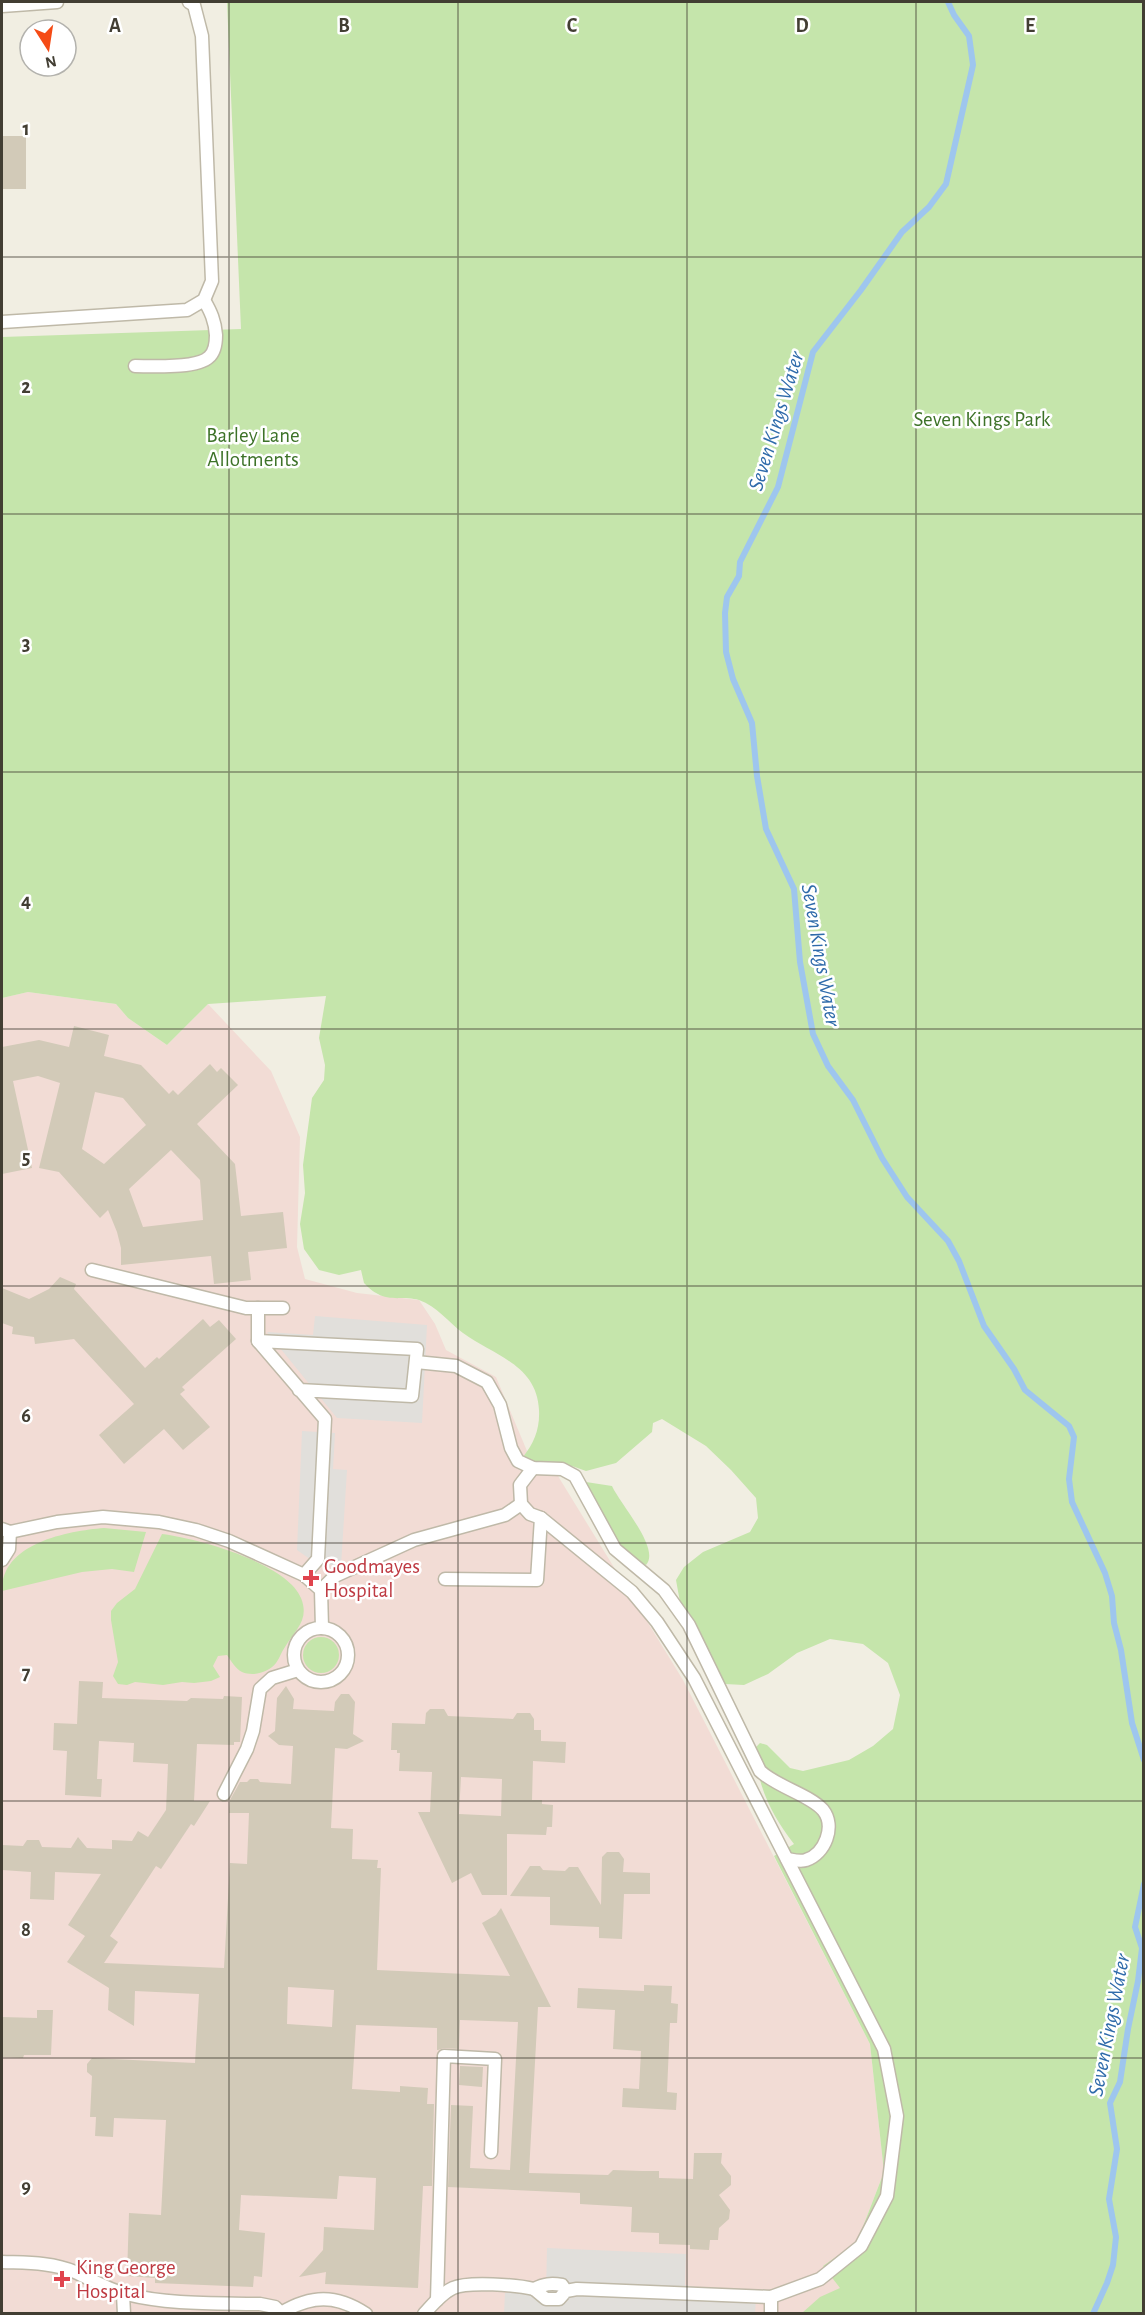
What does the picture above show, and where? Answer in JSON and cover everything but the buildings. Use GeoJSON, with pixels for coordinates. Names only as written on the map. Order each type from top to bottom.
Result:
{"type":"FeatureCollection","features":[{"type":"Feature","properties":{"kind":"lane"},"geometry":{"type":"LineString","coordinates":[[2,6],[57,2]]}},
{"type":"Feature","properties":{"kind":"lane"},"geometry":{"type":"LineString","coordinates":[[2,322],[187,310],[204,300],[212,281],[202,36],[194,5],[189,2]]}},
{"type":"Feature","properties":{"kind":"lane"},"geometry":{"type":"LineString","coordinates":[[135,366],[180,365],[201,362],[209,358],[214,350],[215,325],[204,300]]}},
{"type":"Feature","properties":{"kind":"lane"},"geometry":{"type":"LineString","coordinates":[[92,1270],[246,1308],[283,1308]]}},
{"type":"Feature","properties":{"kind":"lane"},"geometry":{"type":"LineString","coordinates":[[258,1308],[258,1341],[326,1419],[318,1559],[304,1575]]}},
{"type":"Feature","properties":{"kind":"lane"},"geometry":{"type":"LineString","coordinates":[[258,1341],[417,1349],[412,1396],[299,1390]]}},
{"type":"Feature","properties":{"kind":"lane"},"geometry":{"type":"LineString","coordinates":[[416,1362],[456,1366],[487,1382],[500,1405],[511,1448],[518,1461],[533,1468],[562,1469],[575,1476],[615,1549],[664,1590],[689,1625],[760,1771],[770,1780],[813,1802],[824,1811],[830,1826],[827,1839],[813,1856],[805,1861],[787,1859]]}},
{"type":"Feature","properties":{"kind":"lane"},"geometry":{"type":"LineString","coordinates":[[424,2313],[449,2290],[459,2286],[503,2285],[534,2289],[546,2299],[559,2299],[566,2291],[577,2289],[771,2297],[820,2279],[861,2246],[887,2196],[897,2116],[884,2049],[694,1678],[657,1622],[632,1592],[541,1518],[530,1514],[521,1504],[520,1485],[533,1468]]}},
{"type":"Feature","properties":{"kind":"lane"},"geometry":{"type":"LineString","coordinates":[[322,1628],[321,1590],[335,1576],[414,1540],[505,1515],[521,1504]]}},
{"type":"Feature","properties":{"kind":"lane"},"geometry":{"type":"LineString","coordinates":[[2,1560],[9,1549],[6,1530],[103,1517],[159,1522],[196,1530],[229,1541],[304,1575],[321,1590]]}},
{"type":"Feature","properties":{"kind":"lane"},"geometry":{"type":"LineString","coordinates":[[445,1580],[537,1580],[541,1518]]}},
{"type":"Feature","properties":{"kind":"lane"},"geometry":{"type":"LineString","coordinates":[[313,1629],[330,1630],[343,1640],[347,1656],[346,1664],[336,1677],[322,1682],[308,1678],[298,1670],[294,1654],[300,1638],[313,1629]]}},
{"type":"Feature","properties":{"kind":"lane"},"geometry":{"type":"LineString","coordinates":[[224,1794],[247,1749],[253,1731],[260,1689],[272,1678],[298,1670]]}},
{"type":"Feature","properties":{"kind":"lane"},"geometry":{"type":"LineString","coordinates":[[437,2300],[444,2056],[495,2059],[491,2152]]}},
{"type":"Feature","properties":{"kind":"lane"},"geometry":{"type":"LineString","coordinates":[[2,2262],[44,2263],[58,2266],[123,2294],[164,2302],[260,2304],[275,2307],[282,2313],[300,2302],[316,2299],[341,2301],[354,2305],[366,2313]]}},
{"type":"Feature","properties":{"kind":"lane"},"geometry":{"type":"LineString","coordinates":[[123,2294],[124,2313]]}},
{"type":"Feature","properties":{"kind":"lane"},"geometry":{"type":"LineString","coordinates":[[771,2297],[771,2313]]}},
{"type":"Feature","properties":{"kind":"shaded area","name":"Goodmayes Hospital"},"geometry":{"type":"Polygon","coordinates":[[[28,992],[116,1004],[128,1018],[167,1045],[208,1004],[271,1071],[300,1137],[297,1247],[305,1279],[357,1293],[419,1300],[435,1324],[446,1350],[496,1377],[527,1451],[550,1463],[683,1680],[870,2044],[884,2172],[857,2242],[863,2313],[2,2313],[2,998],[28,992]]]}},
{"type":"Feature","properties":{"kind":"shaded area"},"geometry":{"type":"Polygon","coordinates":[[[315,1316],[427,1325],[422,1423],[337,1418],[267,1332],[313,1335],[315,1316]]]}},
{"type":"Feature","properties":{"kind":"shaded area"},"geometry":{"type":"Polygon","coordinates":[[[302,1431],[335,1433],[333,1469],[347,1470],[341,1566],[317,1564],[297,1550],[302,1431]]]}},
{"type":"Feature","properties":{"kind":"shaded area"},"geometry":{"type":"Polygon","coordinates":[[[547,2248],[686,2254],[685,2285],[756,2300],[755,2313],[504,2314],[505,2293],[546,2293],[547,2248]]]}},
{"type":"Feature","properties":{"kind":"green space"},"geometry":{"type":"Polygon","coordinates":[[[227,2],[1143,2],[1143,2313],[802,2313],[820,2297],[840,2288],[823,2266],[857,2242],[884,2172],[870,2044],[774,1856],[794,1844],[778,1822],[762,1787],[755,1748],[760,1743],[767,1745],[790,1768],[803,1771],[849,1760],[873,1746],[893,1729],[900,1695],[888,1663],[863,1644],[830,1639],[797,1653],[768,1674],[744,1685],[725,1684],[696,1625],[680,1602],[676,1580],[684,1567],[703,1552],[750,1532],[758,1518],[756,1498],[731,1470],[706,1446],[662,1419],[653,1423],[652,1432],[616,1463],[586,1471],[572,1466],[559,1476],[550,1463],[535,1465],[523,1457],[536,1435],[539,1410],[531,1382],[523,1372],[463,1333],[437,1310],[425,1303],[414,1299],[382,1296],[374,1292],[364,1283],[361,1270],[339,1275],[319,1270],[304,1249],[300,1224],[305,1193],[303,1165],[312,1098],[324,1080],[325,1065],[319,1038],[326,996],[208,1004],[167,1045],[128,1018],[116,1004],[28,992],[2,998],[2,337],[241,329],[227,2]]]}},
{"type":"Feature","properties":{"kind":"green space"},"geometry":{"type":"Polygon","coordinates":[[[586,1482],[612,1486],[644,1538],[649,1558],[646,1565],[636,1560],[618,1542],[586,1482]]]}},
{"type":"Feature","properties":{"kind":"green space"},"geometry":{"type":"Polygon","coordinates":[[[104,1528],[146,1532],[134,1572],[112,1569],[82,1572],[2,1591],[5,1575],[12,1561],[24,1551],[39,1543],[73,1532],[104,1528]]]}},
{"type":"Feature","properties":{"kind":"green space"},"geometry":{"type":"Polygon","coordinates":[[[162,1534],[177,1536],[239,1554],[260,1563],[292,1585],[301,1598],[303,1619],[273,1666],[261,1673],[251,1674],[238,1669],[227,1655],[218,1656],[213,1666],[220,1677],[211,1681],[163,1685],[135,1682],[127,1685],[118,1684],[113,1676],[118,1662],[111,1611],[117,1603],[135,1589],[162,1534]]]}},
{"type":"Feature","properties":{"kind":"green space"},"geometry":{"type":"Polygon","coordinates":[[[321,1637],[334,1642],[339,1655],[334,1668],[321,1673],[308,1668],[303,1655],[308,1642],[321,1637]]]}},
{"type":"Feature","properties":{"kind":"waterway","name":"Seven Kings Water"},"geometry":{"type":"LineString","coordinates":[[948,2],[969,36],[973,65],[946,184],[929,207],[902,232],[813,352],[778,487],[740,562],[739,576],[727,597],[726,652],[733,679],[752,723],[757,776],[766,829],[794,889],[800,962],[813,1034],[828,1066],[853,1100],[882,1158],[907,1197],[948,1241],[959,1261],[984,1326],[1014,1369],[1025,1390],[1069,1426],[1074,1437],[1069,1479],[1072,1502],[1105,1573],[1112,1596],[1114,1623],[1121,1650],[1132,1723],[1144,1760]]}},
{"type":"Feature","properties":{"kind":"waterway","name":"Seven Kings Water"},"geometry":{"type":"LineString","coordinates":[[1093,2314],[1113,2265],[1116,2237],[1109,2199],[1117,2149],[1110,2103],[1120,2082],[1138,1981],[1142,1948],[1135,1927],[1144,1884]]}},
{"type":"Feature","properties":{"kind":"place","name":"Goodmayes Hospital"},"geometry":{"type":"Point","coordinates":[311,1578]}},
{"type":"Feature","properties":{"kind":"place","name":"King George Hospital"},"geometry":{"type":"Point","coordinates":[62,2279]}},
{"type":"Feature","properties":{"kind":"park label","name":"Seven Kings Park"},"geometry":{"type":"Point","coordinates":[982,419]}},
{"type":"Feature","properties":{"kind":"park label","name":"Barley Lane Allotments"},"geometry":{"type":"Point","coordinates":[253,447]}}]}
